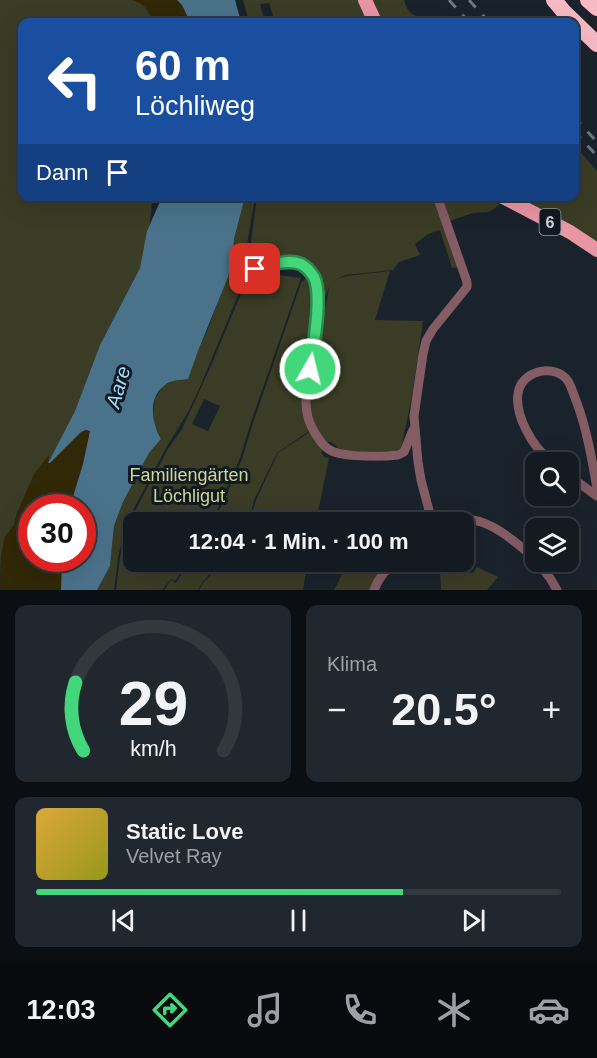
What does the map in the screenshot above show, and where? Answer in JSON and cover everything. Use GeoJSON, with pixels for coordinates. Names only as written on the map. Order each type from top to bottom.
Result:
{"type":"FeatureCollection","features":[{"type":"Feature","properties":{"kind":"highway"},"geometry":{"type":"LineString","coordinates":[[554,0],[570,18]]}},
{"type":"Feature","properties":{"kind":"highway"},"geometry":{"type":"LineString","coordinates":[[565,0],[597,28]]}},
{"type":"Feature","properties":{"kind":"highway"},"geometry":{"type":"LineString","coordinates":[[588,0],[597,8]]}},
{"type":"Feature","properties":{"kind":"highway"},"geometry":{"type":"LineString","coordinates":[[579,27],[597,44]]}},
{"type":"Feature","properties":{"kind":"main road"},"geometry":{"type":"LineString","coordinates":[[365,0],[373,18]]}},
{"type":"Feature","properties":{"kind":"main road","name":"6"},"geometry":{"type":"LineString","coordinates":[[511,201],[570,232],[597,250]]}},
{"type":"Feature","properties":{"kind":"street"},"geometry":{"type":"LineString","coordinates":[[430,512],[418,463],[414,427],[419,376],[426,341],[467,287],[439,201]]}},
{"type":"Feature","properties":{"kind":"street"},"geometry":{"type":"LineString","coordinates":[[255,269],[286,262],[294,263],[308,269],[314,277],[317,294],[316,322],[306,403],[312,429],[326,448],[340,454],[398,455],[404,452],[414,427]]}},
{"type":"Feature","properties":{"kind":"street"},"geometry":{"type":"LineString","coordinates":[[541,452],[528,433],[521,417],[518,402],[519,390],[523,382],[532,374],[553,371],[561,375],[570,385],[585,429],[597,488]]}},
{"type":"Feature","properties":{"kind":"street"},"geometry":{"type":"LineString","coordinates":[[579,483],[597,496]]}},
{"type":"Feature","properties":{"kind":"street"},"geometry":{"type":"LineString","coordinates":[[474,520],[483,523],[525,550]]}},
{"type":"Feature","properties":{"kind":"street"},"geometry":{"type":"LineString","coordinates":[[374,590],[384,572]]}},
{"type":"Feature","properties":{"kind":"street"},"geometry":{"type":"LineString","coordinates":[[545,572],[557,590]]}},
{"type":"Feature","properties":{"kind":"green space"},"geometry":{"type":"Polygon","coordinates":[[[0,0],[133,0],[146,8],[152,18],[18,18],[18,201],[152,201],[140,268],[100,345],[75,411],[48,463],[49,456],[28,494],[18,494],[18,511],[14,525],[5,537],[1,557],[0,584],[0,0]]]}},
{"type":"Feature","properties":{"kind":"green space"},"geometry":{"type":"Polygon","coordinates":[[[243,0],[364,0],[373,18],[274,18],[269,3],[260,4],[264,18],[248,18],[243,0]]]}},
{"type":"Feature","properties":{"kind":"green space"},"geometry":{"type":"Polygon","coordinates":[[[371,0],[404,0],[408,10],[422,18],[379,18],[371,0]]]}},
{"type":"Feature","properties":{"kind":"green space"},"geometry":{"type":"Polygon","coordinates":[[[579,151],[597,171],[597,243],[519,201],[579,201],[579,151]]]}},
{"type":"Feature","properties":{"kind":"green space"},"geometry":{"type":"Polygon","coordinates":[[[244,201],[254,201],[247,258],[249,266],[255,269],[250,273],[239,293],[188,412],[132,512],[123,512],[123,536],[114,590],[97,590],[110,566],[114,526],[123,502],[149,453],[161,439],[154,423],[155,398],[163,386],[172,381],[198,351],[233,258],[234,239],[244,201]]]}},
{"type":"Feature","properties":{"kind":"green space"},"geometry":{"type":"Polygon","coordinates":[[[256,201],[437,201],[461,267],[452,268],[440,230],[428,234],[415,244],[420,255],[399,262],[393,270],[346,275],[333,281],[346,276],[390,271],[375,320],[423,321],[412,396],[400,449],[363,452],[337,449],[336,445],[327,442],[315,428],[309,395],[314,358],[329,287],[326,296],[318,294],[307,386],[312,429],[277,453],[254,500],[251,512],[218,512],[242,459],[301,283],[311,273],[302,264],[252,266],[250,249],[256,201]]]}},
{"type":"Feature","properties":{"kind":"green space"},"geometry":{"type":"Polygon","coordinates":[[[439,201],[497,201],[500,207],[489,212],[473,213],[447,222],[439,201]]]}},
{"type":"Feature","properties":{"kind":"green space","name":"Familiengärten Löchligut"},"geometry":{"type":"Polygon","coordinates":[[[263,273],[301,278],[240,458],[217,510],[216,512],[135,512],[168,449],[182,429],[243,289],[252,279],[263,273]],[[204,399],[192,424],[208,431],[220,406],[204,399]]]}},
{"type":"Feature","properties":{"kind":"green space","name":"Familiengärten Löchligut"},"geometry":{"type":"Polygon","coordinates":[[[311,431],[324,457],[329,458],[318,512],[253,512],[278,453],[311,431]]]}},
{"type":"Feature","properties":{"kind":"green space","name":"Familiengärten Löchligut"},"geometry":{"type":"Polygon","coordinates":[[[123,545],[123,572],[181,572],[175,581],[171,579],[162,590],[116,590],[123,545]]]}},
{"type":"Feature","properties":{"kind":"green space"},"geometry":{"type":"Polygon","coordinates":[[[477,567],[498,577],[487,590],[441,590],[440,572],[474,572],[477,567]]]}},
{"type":"Feature","properties":{"kind":"green space"},"geometry":{"type":"Polygon","coordinates":[[[182,572],[212,572],[198,590],[164,590],[171,580],[176,583],[182,572]]]}},
{"type":"Feature","properties":{"kind":"green space"},"geometry":{"type":"Polygon","coordinates":[[[213,572],[306,572],[303,590],[199,590],[213,572]]]}},
{"type":"Feature","properties":{"kind":"green space"},"geometry":{"type":"Polygon","coordinates":[[[343,572],[383,572],[371,590],[334,590],[343,572]]]}},
{"type":"Feature","properties":{"kind":"sand"},"geometry":{"type":"Polygon","coordinates":[[[133,0],[177,0],[188,18],[152,18],[141,4],[133,0]]]}},
{"type":"Feature","properties":{"kind":"sand"},"geometry":{"type":"Polygon","coordinates":[[[90,431],[74,494],[25,494],[34,474],[49,455],[48,463],[81,432],[90,431]]]}},
{"type":"Feature","properties":{"kind":"sand"},"geometry":{"type":"Polygon","coordinates":[[[18,511],[18,572],[62,572],[61,590],[0,590],[1,557],[5,537],[14,525],[18,511]]]}},
{"type":"Feature","properties":{"kind":"water"},"geometry":{"type":"Polygon","coordinates":[[[177,0],[235,0],[240,18],[188,18],[177,0]]]}},
{"type":"Feature","properties":{"kind":"water","name":"Aare"},"geometry":{"type":"Polygon","coordinates":[[[160,201],[244,201],[234,239],[233,258],[228,277],[188,379],[167,383],[159,390],[153,404],[155,426],[161,439],[149,453],[123,502],[114,526],[110,566],[97,590],[61,590],[62,572],[96,572],[96,494],[74,494],[90,431],[81,432],[48,463],[75,411],[100,345],[140,268],[147,231],[160,201]]]}},
{"type":"Feature","properties":{"kind":"railway"},"geometry":{"type":"LineString","coordinates":[[449,0],[465,18]]}},
{"type":"Feature","properties":{"kind":"railway"},"geometry":{"type":"LineString","coordinates":[[469,0],[485,18]]}},
{"type":"Feature","properties":{"kind":"railway"},"geometry":{"type":"LineString","coordinates":[[579,122],[597,142]]}},
{"type":"Feature","properties":{"kind":"railway"},"geometry":{"type":"LineString","coordinates":[[579,136],[597,156]]}},
{"type":"Feature","properties":{"kind":"route"},"geometry":{"type":"LineString","coordinates":[[255,269],[286,262],[294,263],[308,269],[314,277],[317,294],[316,322],[310,369]]}}]}
